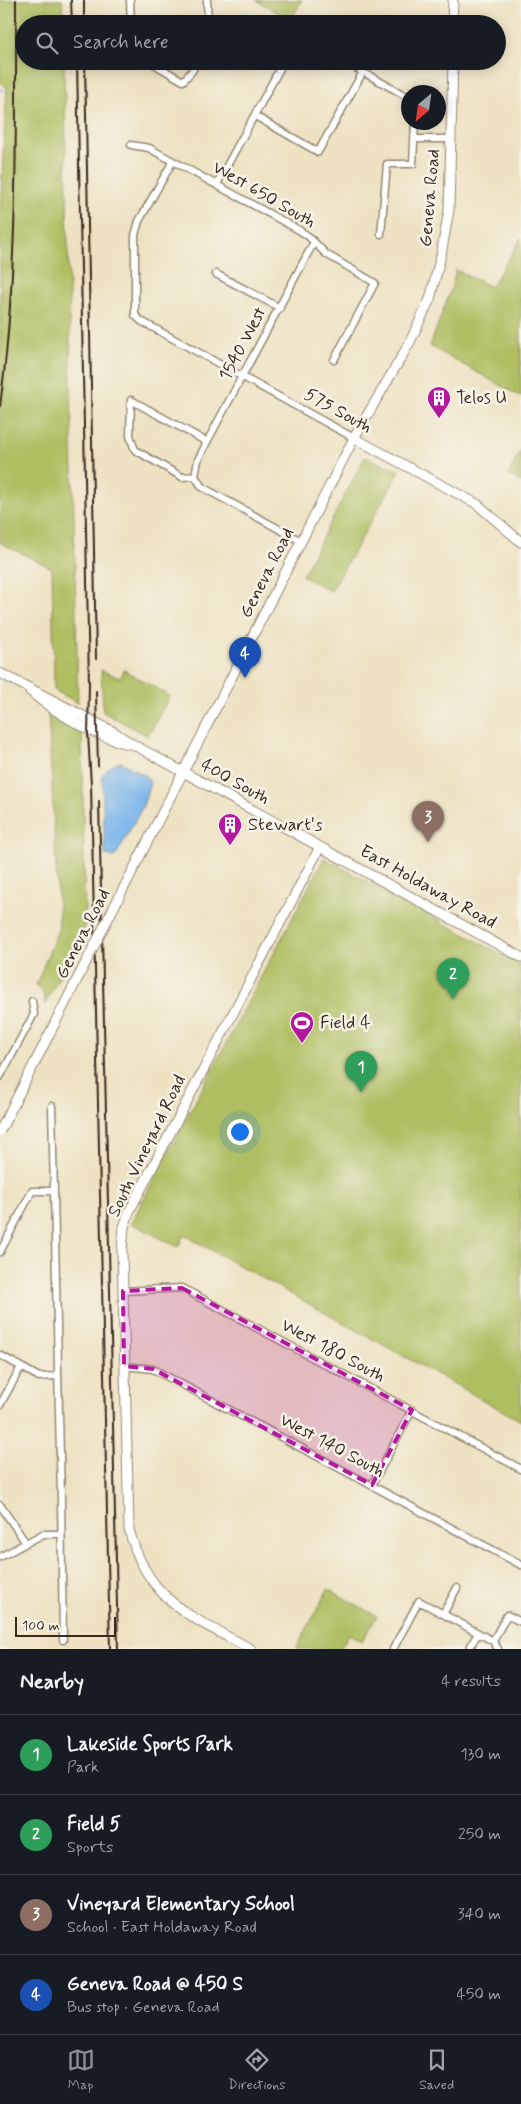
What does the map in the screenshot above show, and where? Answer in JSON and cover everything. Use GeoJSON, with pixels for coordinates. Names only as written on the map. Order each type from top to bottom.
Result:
{"type":"FeatureCollection","features":[{"type":"Feature","properties":{"kind":"street"},"geometry":{"type":"LineString","coordinates":[[130,0],[131,15]]}},
{"type":"Feature","properties":{"kind":"street"},"geometry":{"type":"LineString","coordinates":[[207,0],[208,15]]}},
{"type":"Feature","properties":{"kind":"street"},"geometry":{"type":"LineString","coordinates":[[452,15],[453,0]]}},
{"type":"Feature","properties":{"kind":"street"},"geometry":{"type":"LineString","coordinates":[[164,70],[183,81],[192,70]]}},
{"type":"Feature","properties":{"kind":"street"},"geometry":{"type":"LineString","coordinates":[[217,184],[279,70]]}},
{"type":"Feature","properties":{"kind":"street"},"geometry":{"type":"LineString","coordinates":[[359,70],[401,93]]}},
{"type":"Feature","properties":{"kind":"street","name":"Geneva Road"},"geometry":{"type":"LineString","coordinates":[[0,1131],[354,438],[409,344],[430,299],[441,256],[448,210],[453,70]]}},
{"type":"Feature","properties":{"kind":"street"},"geometry":{"type":"LineString","coordinates":[[255,116],[318,152],[363,72]]}},
{"type":"Feature","properties":{"kind":"street"},"geometry":{"type":"LineString","coordinates":[[381,234],[387,164],[413,164],[415,130]]}},
{"type":"Feature","properties":{"kind":"street"},"geometry":{"type":"LineString","coordinates":[[414,139],[451,140]]}},
{"type":"Feature","properties":{"kind":"street","name":"West 650 South"},"geometry":{"type":"LineString","coordinates":[[131,146],[149,148],[299,230],[326,254],[375,283],[334,360]]}},
{"type":"Feature","properties":{"kind":"street","name":"575 South"},"geometry":{"type":"LineString","coordinates":[[173,161],[139,221],[135,235],[135,315],[141,321],[478,504],[521,542]]}},
{"type":"Feature","properties":{"kind":"street","name":"1540 West"},"geometry":{"type":"LineString","coordinates":[[195,476],[198,460],[207,442],[314,242]]}},
{"type":"Feature","properties":{"kind":"street"},"geometry":{"type":"LineString","coordinates":[[216,274],[280,308]]}},
{"type":"Feature","properties":{"kind":"street"},"geometry":{"type":"LineString","coordinates":[[207,442],[131,400],[130,436],[135,450],[182,477],[195,476],[202,488],[301,541]]}},
{"type":"Feature","properties":{"kind":"street","name":"400 South"},"geometry":{"type":"LineString","coordinates":[[0,673],[114,732],[134,745],[320,846]]}},
{"type":"Feature","properties":{"kind":"street","name":"East Holdaway Road"},"geometry":{"type":"LineString","coordinates":[[320,846],[521,957]]}},
{"type":"Feature","properties":{"kind":"street","name":"South Vineyard Road"},"geometry":{"type":"LineString","coordinates":[[251,1649],[182,1611],[163,1596],[146,1574],[134,1549],[129,1529],[122,1250],[124,1227],[129,1212],[320,846]]}},
{"type":"Feature","properties":{"kind":"street"},"geometry":{"type":"LineString","coordinates":[[0,1077],[34,1014],[32,1002]]}},
{"type":"Feature","properties":{"kind":"street"},"geometry":{"type":"LineString","coordinates":[[52,1106],[63,1640]]}},
{"type":"Feature","properties":{"kind":"street"},"geometry":{"type":"LineString","coordinates":[[0,1252],[32,1191],[53,1191]]}},
{"type":"Feature","properties":{"kind":"street","name":"West 180 South"},"geometry":{"type":"LineString","coordinates":[[123,1290],[182,1288],[521,1469]]}},
{"type":"Feature","properties":{"kind":"street"},"geometry":{"type":"LineString","coordinates":[[0,1355],[39,1377],[58,1376]]}},
{"type":"Feature","properties":{"kind":"street","name":"West 140 South"},"geometry":{"type":"LineString","coordinates":[[124,1366],[153,1368],[521,1566]]}},
{"type":"Feature","properties":{"kind":"street"},"geometry":{"type":"LineString","coordinates":[[0,1405],[21,1367]]}},
{"type":"Feature","properties":{"kind":"street"},"geometry":{"type":"LineString","coordinates":[[372,1485],[412,1410]]}},
{"type":"Feature","properties":{"kind":"street"},"geometry":{"type":"LineString","coordinates":[[0,1505],[26,1543]]}},
{"type":"Feature","properties":{"kind":"street"},"geometry":{"type":"LineString","coordinates":[[0,1558],[43,1534],[61,1534]]}},
{"type":"Feature","properties":{"kind":"street"},"geometry":{"type":"LineString","coordinates":[[443,1614],[458,1588]]}},
{"type":"Feature","properties":{"kind":"street"},"geometry":{"type":"LineString","coordinates":[[393,1649],[419,1601],[493,1641],[498,1649]]}},
{"type":"Feature","properties":{"kind":"street"},"geometry":{"type":"LineString","coordinates":[[493,1641],[507,1615],[521,1622]]}},
{"type":"Feature","properties":{"kind":"street"},"geometry":{"type":"LineString","coordinates":[[470,1649],[478,1633]]}},
{"type":"Feature","properties":{"kind":"highlighted area"},"geometry":{"type":"Polygon","coordinates":[[[182,1288],[412,1410],[372,1485],[153,1369],[124,1366],[123,1291],[182,1288]]]}},
{"type":"Feature","properties":{"kind":"green space"},"geometry":{"type":"Polygon","coordinates":[[[0,0],[62,0],[63,15],[15,15],[15,70],[64,70],[78,703],[54,690],[52,568],[0,543],[0,212],[7,87],[0,83],[0,0]]]}},
{"type":"Feature","properties":{"kind":"green space"},"geometry":{"type":"Polygon","coordinates":[[[256,0],[302,0],[294,15],[282,15],[256,0]]]}},
{"type":"Feature","properties":{"kind":"green space"},"geometry":{"type":"Polygon","coordinates":[[[521,238],[521,397],[430,346],[456,270],[491,287],[521,238]]]}},
{"type":"Feature","properties":{"kind":"green space"},"geometry":{"type":"Polygon","coordinates":[[[521,450],[521,482],[508,475],[521,450]]]}},
{"type":"Feature","properties":{"kind":"green space"},"geometry":{"type":"Polygon","coordinates":[[[365,457],[400,471],[331,591],[302,576],[365,457]]]}},
{"type":"Feature","properties":{"kind":"green space"},"geometry":{"type":"Polygon","coordinates":[[[101,670],[120,678],[124,670],[170,696],[148,736],[103,712],[101,670]]]}},
{"type":"Feature","properties":{"kind":"green space"},"geometry":{"type":"Polygon","coordinates":[[[48,712],[82,730],[85,927],[45,1004],[43,993],[36,985],[59,927],[48,712]]]}},
{"type":"Feature","properties":{"kind":"green space"},"geometry":{"type":"Polygon","coordinates":[[[324,858],[521,965],[521,1421],[184,1235],[178,1247],[131,1223],[324,858]]]}},
{"type":"Feature","properties":{"kind":"green space"},"geometry":{"type":"Polygon","coordinates":[[[328,1589],[377,1616],[362,1641],[349,1634],[340,1649],[296,1649],[328,1589]]]}},
{"type":"Feature","properties":{"kind":"water"},"geometry":{"type":"Polygon","coordinates":[[[121,762],[146,776],[150,783],[143,806],[115,857],[105,855],[102,775],[112,765],[121,762]]]}},
{"type":"Feature","properties":{"kind":"railway"},"geometry":{"type":"LineString","coordinates":[[16,0],[16,15]]}},
{"type":"Feature","properties":{"kind":"railway"},"geometry":{"type":"LineString","coordinates":[[71,0],[72,15]]}},
{"type":"Feature","properties":{"kind":"railway"},"geometry":{"type":"LineString","coordinates":[[84,0],[84,15]]}},
{"type":"Feature","properties":{"kind":"railway"},"geometry":{"type":"LineString","coordinates":[[0,406],[6,356],[13,254],[16,70]]}},
{"type":"Feature","properties":{"kind":"railway"},"geometry":{"type":"LineString","coordinates":[[77,70],[89,685],[88,734],[91,785],[110,1649]]}},
{"type":"Feature","properties":{"kind":"railway"},"geometry":{"type":"LineString","coordinates":[[85,70],[96,659]]}},
{"type":"Feature","properties":{"kind":"railway"},"geometry":{"type":"LineString","coordinates":[[96,691],[98,766]]}},
{"type":"Feature","properties":{"kind":"railway"},"geometry":{"type":"LineString","coordinates":[[99,801],[118,1649]]}},
{"type":"Feature","properties":{"kind":"place","name":"Telos U"},"geometry":{"type":"Point","coordinates":[439,419]}},
{"type":"Feature","properties":{"kind":"place","name":"Geneva Road @ 450 S"},"geometry":{"type":"Point","coordinates":[245,678]}},
{"type":"Feature","properties":{"kind":"place","name":"Vineyard Elementary School"},"geometry":{"type":"Point","coordinates":[428,842]}},
{"type":"Feature","properties":{"kind":"place","name":"Stewart's"},"geometry":{"type":"Point","coordinates":[230,846]}},
{"type":"Feature","properties":{"kind":"place","name":"Field 5"},"geometry":{"type":"Point","coordinates":[453,999]}},
{"type":"Feature","properties":{"kind":"place","name":"Field 4"},"geometry":{"type":"Point","coordinates":[302,1044]}},
{"type":"Feature","properties":{"kind":"place","name":"Lakeside Sports Park"},"geometry":{"type":"Point","coordinates":[361,1092]}}]}
